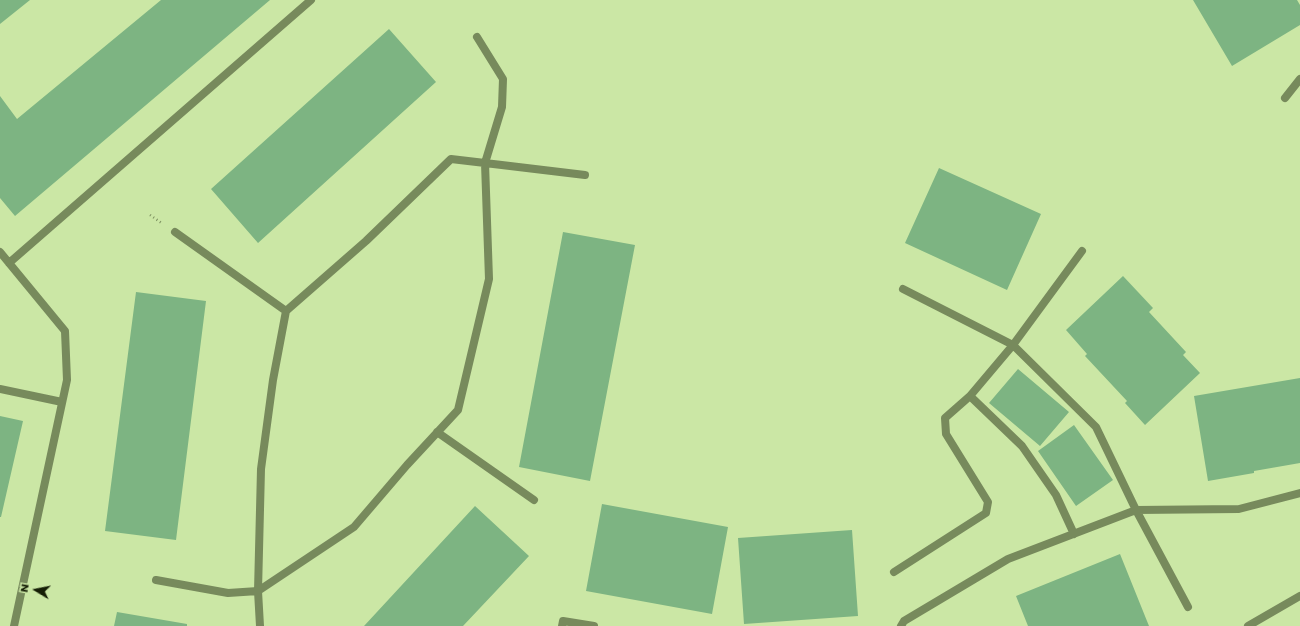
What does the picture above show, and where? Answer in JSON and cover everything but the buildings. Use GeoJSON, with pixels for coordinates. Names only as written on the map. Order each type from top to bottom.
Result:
{"type":"FeatureCollection","features":[{"type":"Feature","properties":{"kind":"street"},"geometry":{"type":"LineString","coordinates":[[9,263],[311,0]]}},
{"type":"Feature","properties":{"kind":"street"},"geometry":{"type":"LineString","coordinates":[[156,580],[228,593],[258,591],[354,527],[407,465],[458,410],[489,278],[485,163],[502,107],[503,79],[477,37]]}},
{"type":"Feature","properties":{"kind":"street"},"geometry":{"type":"LineString","coordinates":[[1285,98],[1300,79]]}},
{"type":"Feature","properties":{"kind":"street"},"geometry":{"type":"LineString","coordinates":[[260,626],[258,591],[261,469],[273,380],[286,311],[366,241],[451,159],[585,175]]}},
{"type":"Feature","properties":{"kind":"street"},"geometry":{"type":"LineString","coordinates":[[175,232],[286,311]]}},
{"type":"Feature","properties":{"kind":"street"},"geometry":{"type":"LineString","coordinates":[[894,572],[986,513],[988,502],[946,434],[944,418],[970,396],[1013,345],[1082,251]]}},
{"type":"Feature","properties":{"kind":"street"},"geometry":{"type":"LineString","coordinates":[[0,252],[65,331],[67,380],[14,626]]}},
{"type":"Feature","properties":{"kind":"street"},"geometry":{"type":"LineString","coordinates":[[903,289],[1013,345],[1096,427],[1136,510],[1188,607]]}},
{"type":"Feature","properties":{"kind":"street"},"geometry":{"type":"LineString","coordinates":[[0,389],[62,402]]}},
{"type":"Feature","properties":{"kind":"street"},"geometry":{"type":"LineString","coordinates":[[970,396],[1022,446],[1056,495],[1074,534]]}},
{"type":"Feature","properties":{"kind":"street"},"geometry":{"type":"LineString","coordinates":[[437,432],[534,500]]}},
{"type":"Feature","properties":{"kind":"street"},"geometry":{"type":"LineString","coordinates":[[892,626],[902,623],[1008,558],[1136,510],[1239,509],[1300,494]]}},
{"type":"Feature","properties":{"kind":"street"},"geometry":{"type":"LineString","coordinates":[[1248,626],[1300,596]]}},
{"type":"Feature","properties":{"kind":"street"},"geometry":{"type":"LineString","coordinates":[[562,626],[564,621],[594,626]]}}]}
